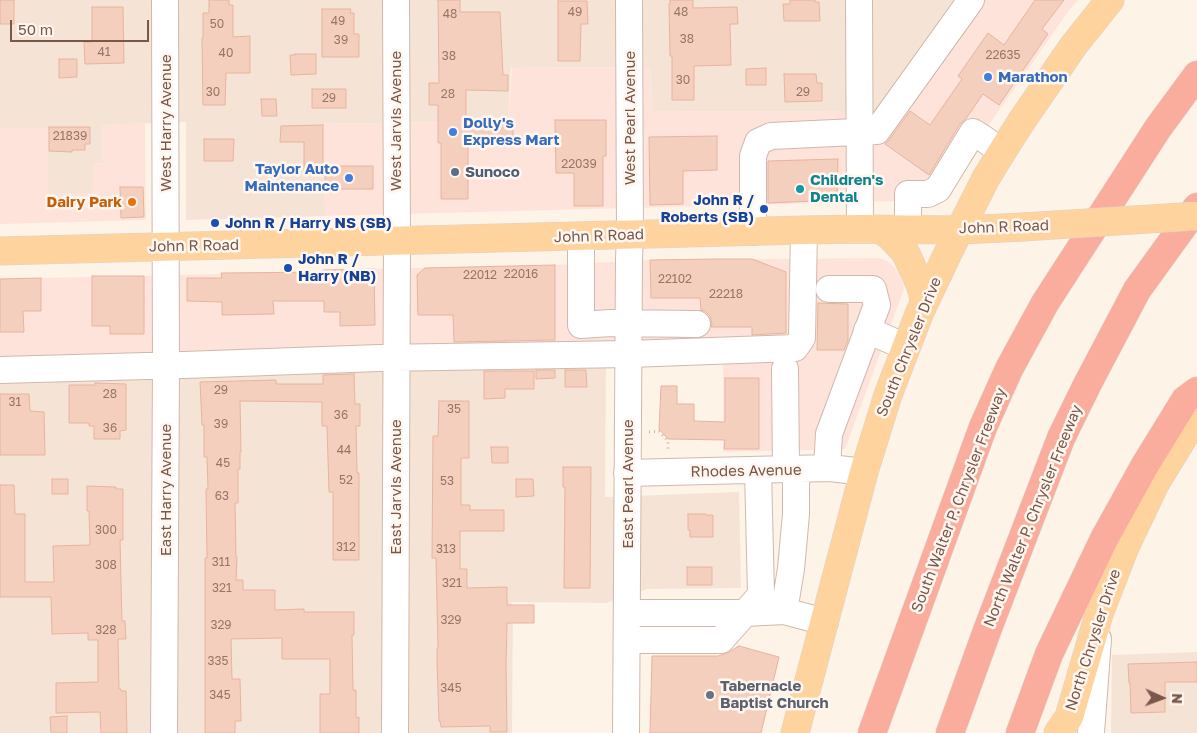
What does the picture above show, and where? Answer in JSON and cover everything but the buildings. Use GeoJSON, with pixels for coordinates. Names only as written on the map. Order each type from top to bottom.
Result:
{"type":"FeatureCollection","features":[{"type":"Feature","properties":{"kind":"highway","name":"South Walter P. Chrysler Freeway"},"geometry":{"type":"LineString","coordinates":[[872,733],[984,427],[1009,369],[1045,303],[1158,128],[1197,76]]}},
{"type":"Feature","properties":{"kind":"highway","name":"North Walter P. Chrysler Freeway"},"geometry":{"type":"LineString","coordinates":[[950,733],[1061,438],[1137,290],[1197,207]]}},
{"type":"Feature","properties":{"kind":"highway"},"geometry":{"type":"LineString","coordinates":[[1020,733],[1049,654],[1104,538],[1145,465],[1185,400],[1197,390]]}},
{"type":"Feature","properties":{"kind":"main road","name":"South Chrysler Drive"},"geometry":{"type":"LineString","coordinates":[[795,733],[864,472],[888,395],[924,303],[986,178],[1021,122],[1106,2]]}},
{"type":"Feature","properties":{"kind":"main road","name":"John R Road"},"geometry":{"type":"LineString","coordinates":[[0,252],[804,230],[961,230],[1197,216]]}},
{"type":"Feature","properties":{"kind":"main road"},"geometry":{"type":"LineString","coordinates":[[870,229],[890,236],[905,252],[924,294],[924,303]]}},
{"type":"Feature","properties":{"kind":"main road","name":"North Chrysler Drive"},"geometry":{"type":"LineString","coordinates":[[1067,729],[1099,614],[1125,547],[1155,484],[1197,415]]}},
{"type":"Feature","properties":{"kind":"street","name":"West Harry Avenue"},"geometry":{"type":"LineString","coordinates":[[166,0],[166,247]]}},
{"type":"Feature","properties":{"kind":"street","name":"West Jarvis Avenue"},"geometry":{"type":"LineString","coordinates":[[396,0],[397,241]]}},
{"type":"Feature","properties":{"kind":"street","name":"West Pearl Avenue"},"geometry":{"type":"LineString","coordinates":[[629,0],[630,235]]}},
{"type":"Feature","properties":{"kind":"street"},"geometry":{"type":"LineString","coordinates":[[859,0],[860,132],[870,229]]}},
{"type":"Feature","properties":{"kind":"street"},"geometry":{"type":"LineString","coordinates":[[753,232],[753,156],[758,142],[771,136],[877,131],[971,0]]}},
{"type":"Feature","properties":{"kind":"street"},"geometry":{"type":"LineString","coordinates":[[908,229],[908,194],[928,194],[938,189],[973,132],[1002,152]]}},
{"type":"Feature","properties":{"kind":"street"},"geometry":{"type":"LineString","coordinates":[[0,370],[795,348],[802,338],[804,230]]}},
{"type":"Feature","properties":{"kind":"street","name":"East Pearl Avenue"},"geometry":{"type":"LineString","coordinates":[[626,733],[630,235]]}},
{"type":"Feature","properties":{"kind":"street"},"geometry":{"type":"LineString","coordinates":[[581,237],[581,325],[610,323],[697,324]]}},
{"type":"Feature","properties":{"kind":"street","name":"East Jarvis Avenue"},"geometry":{"type":"LineString","coordinates":[[395,733],[397,241]]}},
{"type":"Feature","properties":{"kind":"street","name":"East Harry Avenue"},"geometry":{"type":"LineString","coordinates":[[164,733],[166,247]]}},
{"type":"Feature","properties":{"kind":"street"},"geometry":{"type":"LineString","coordinates":[[827,468],[829,434],[877,305],[873,289],[829,289]]}},
{"type":"Feature","properties":{"kind":"street"},"geometry":{"type":"LineString","coordinates":[[868,330],[906,347]]}},
{"type":"Feature","properties":{"kind":"street"},"geometry":{"type":"LineString","coordinates":[[784,611],[792,560],[796,514],[791,469],[785,369]]}},
{"type":"Feature","properties":{"kind":"street","name":"Rhodes Avenue"},"geometry":{"type":"LineString","coordinates":[[628,473],[827,468],[842,468],[864,472]]}},
{"type":"Feature","properties":{"kind":"street"},"geometry":{"type":"LineString","coordinates":[[627,640],[721,640],[760,595],[758,470]]}},
{"type":"Feature","properties":{"kind":"street"},"geometry":{"type":"LineString","coordinates":[[1091,733],[1100,617],[1104,600]]}},
{"type":"Feature","properties":{"kind":"street"},"geometry":{"type":"LineString","coordinates":[[627,613],[745,613],[784,611],[825,622]]}},
{"type":"Feature","properties":{"kind":"street"},"geometry":{"type":"LineString","coordinates":[[1067,729],[1095,686]]}},
{"type":"Feature","properties":{"kind":"path"},"geometry":{"type":"LineString","coordinates":[[646,432],[659,431],[668,441],[668,454]]}},
{"type":"Feature","properties":{"kind":"shaded area"},"geometry":{"type":"Polygon","coordinates":[[[0,0],[963,0],[883,112],[653,111],[650,67],[511,68],[508,121],[324,124],[325,216],[186,220],[186,122],[102,125],[103,163],[94,164],[93,193],[48,193],[48,128],[0,129],[0,0]]]}},
{"type":"Feature","properties":{"kind":"shaded area"},"geometry":{"type":"Polygon","coordinates":[[[963,0],[1078,0],[935,200],[325,216],[324,124],[508,121],[512,68],[650,67],[653,111],[882,112],[963,0]]]}},
{"type":"Feature","properties":{"kind":"shaded area"},"geometry":{"type":"Polygon","coordinates":[[[145,123],[146,220],[0,224],[0,129],[48,128],[48,193],[92,193],[94,164],[103,163],[102,125],[145,123]]]}},
{"type":"Feature","properties":{"kind":"shaded area"},"geometry":{"type":"Polygon","coordinates":[[[878,258],[886,260],[895,268],[904,289],[845,449],[723,452],[723,347],[0,366],[0,279],[555,265],[650,260],[878,258]]]}},
{"type":"Feature","properties":{"kind":"shaded area"},"geometry":{"type":"Polygon","coordinates":[[[606,362],[605,497],[739,492],[741,588],[647,589],[606,603],[511,602],[513,607],[512,733],[0,733],[0,377],[606,362]]]}},
{"type":"Feature","properties":{"kind":"shaded area"},"geometry":{"type":"Polygon","coordinates":[[[1197,652],[1197,733],[1111,733],[1112,655],[1197,652]]]}},
{"type":"Feature","properties":{"kind":"place","name":"Marathon"},"geometry":{"type":"Point","coordinates":[988,77]}},
{"type":"Feature","properties":{"kind":"place","name":"Dolly's Express Mart"},"geometry":{"type":"Point","coordinates":[453,132]}},
{"type":"Feature","properties":{"kind":"place","name":"Sunoco"},"geometry":{"type":"Point","coordinates":[455,172]}},
{"type":"Feature","properties":{"kind":"place","name":"Taylor Auto Maintenance"},"geometry":{"type":"Point","coordinates":[349,178]}},
{"type":"Feature","properties":{"kind":"place","name":"Children's Dental"},"geometry":{"type":"Point","coordinates":[800,189]}},
{"type":"Feature","properties":{"kind":"place","name":"Dairy Park"},"geometry":{"type":"Point","coordinates":[132,202]}},
{"type":"Feature","properties":{"kind":"place","name":"John R / Roberts (SB)"},"geometry":{"type":"Point","coordinates":[764,209]}},
{"type":"Feature","properties":{"kind":"place","name":"John R / Harry NS (SB)"},"geometry":{"type":"Point","coordinates":[215,223]}},
{"type":"Feature","properties":{"kind":"place","name":"John R / Harry (NB)"},"geometry":{"type":"Point","coordinates":[288,268]}},
{"type":"Feature","properties":{"kind":"place","name":"Tabernacle Baptist Church"},"geometry":{"type":"Point","coordinates":[710,695]}}]}
